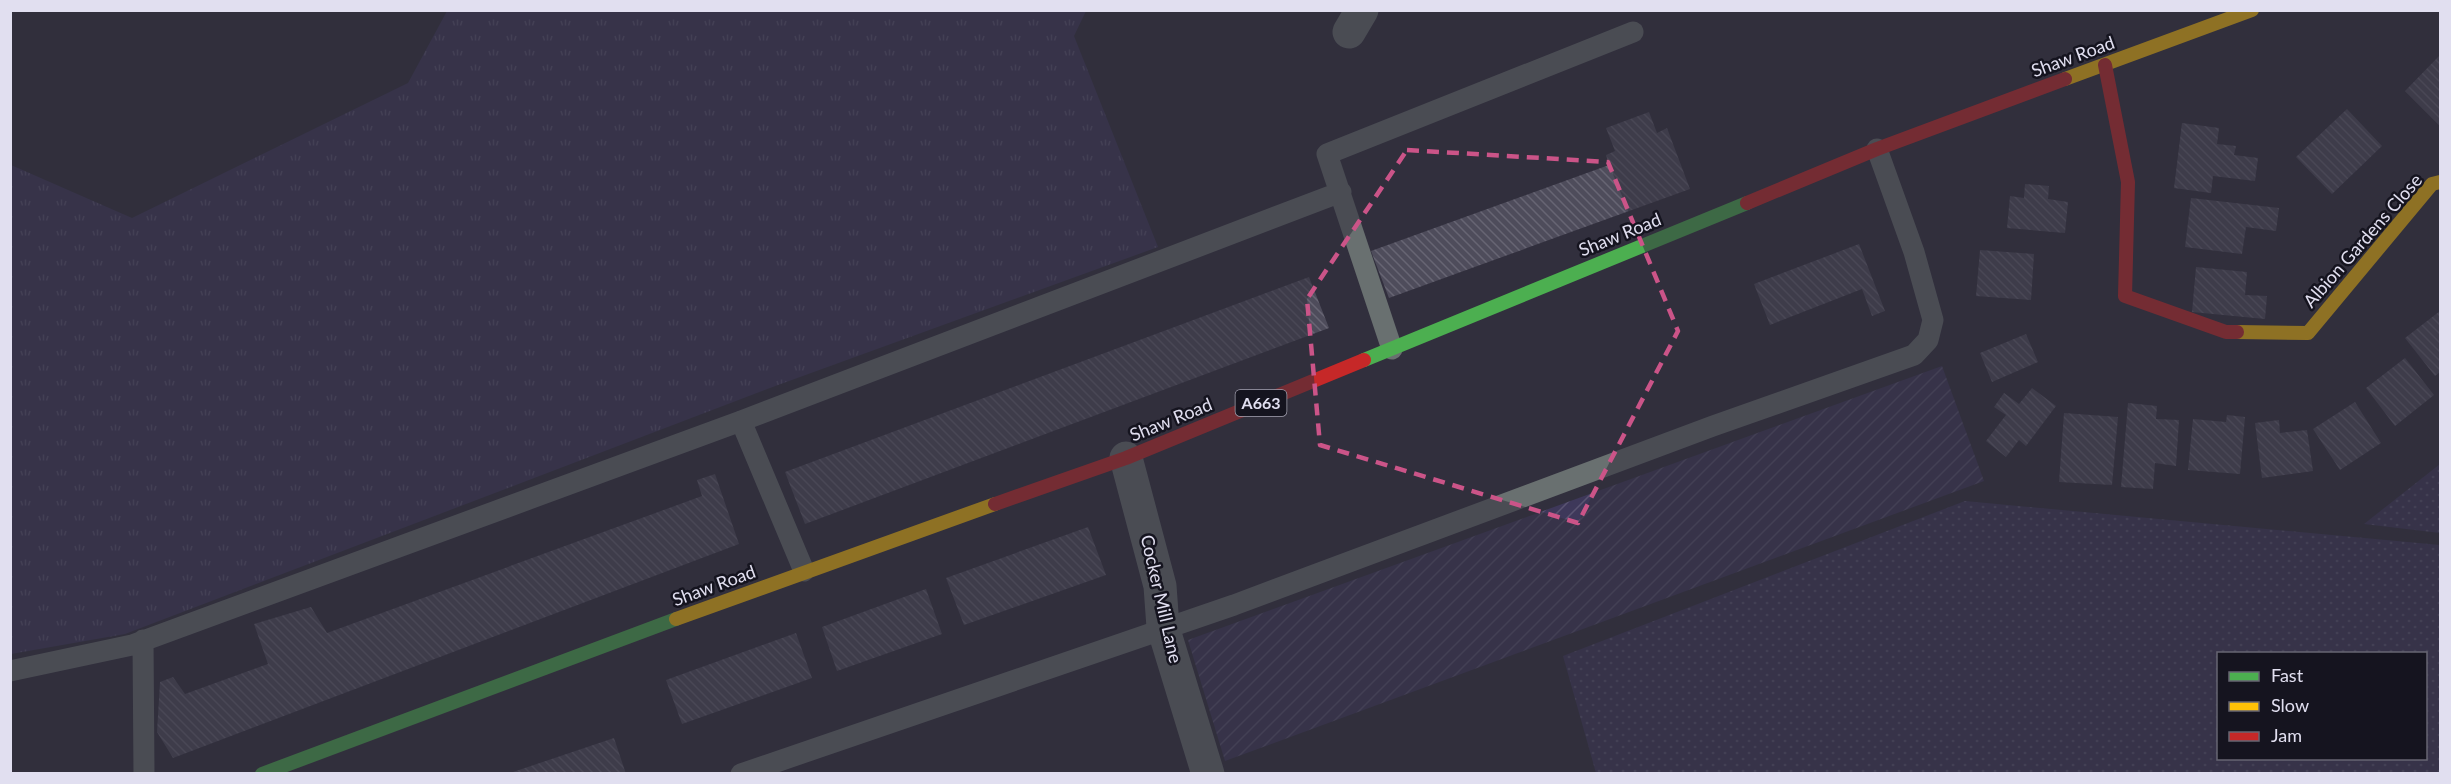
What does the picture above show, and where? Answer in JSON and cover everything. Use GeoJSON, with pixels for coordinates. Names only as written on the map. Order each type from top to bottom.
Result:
{"type":"FeatureCollection","features":[{"type":"Feature","properties":{"kind":"main road","name":"Shaw Road"},"geometry":{"type":"LineString","coordinates":[[262,774],[804,571],[1126,458],[1877,149],[2252,10]]}},
{"type":"Feature","properties":{"kind":"main road","name":"Albion Gardens Close"},"geometry":{"type":"LineString","coordinates":[[2105,65],[2128,182],[2125,296],[2226,332],[2308,333],[2432,184],[2440,182]]}},
{"type":"Feature","properties":{"kind":"street","name":"Cocker Mill Lane"},"geometry":{"type":"LineString","coordinates":[[1126,458],[1160,586],[1163,627],[1208,774]]}},
{"type":"Feature","properties":{"kind":"lane"},"geometry":{"type":"LineString","coordinates":[[1392,349],[1327,154],[1633,32]]}},
{"type":"Feature","properties":{"kind":"lane"},"geometry":{"type":"LineString","coordinates":[[741,774],[1163,627],[1234,605],[1713,426],[1914,355],[1928,340],[1933,320],[1914,252],[1877,149]]}},
{"type":"Feature","properties":{"kind":"lane"},"geometry":{"type":"LineString","coordinates":[[10,671],[132,645],[741,421],[1341,192]]}},
{"type":"Feature","properties":{"kind":"lane"},"geometry":{"type":"LineString","coordinates":[[741,421],[804,571]]}},
{"type":"Feature","properties":{"kind":"lane"},"geometry":{"type":"LineString","coordinates":[[142,640],[144,774]]}},
{"type":"Feature","properties":{"kind":"highlighted area"},"geometry":{"type":"Polygon","coordinates":[[[1407,150],[1608,162],[1678,331],[1578,523],[1320,445],[1307,299],[1407,150]]]}},
{"type":"Feature","properties":{"kind":"green space"},"geometry":{"type":"Polygon","coordinates":[[[447,11],[1086,11],[1074,36],[1158,247],[778,385],[125,634],[11,654],[11,165],[132,218],[408,83],[447,11]]]}},
{"type":"Feature","properties":{"kind":"green space"},"geometry":{"type":"Polygon","coordinates":[[[1942,366],[1984,481],[1225,761],[1188,640],[1942,366]]]}},
{"type":"Feature","properties":{"kind":"green space"},"geometry":{"type":"Polygon","coordinates":[[[2440,464],[2440,533],[2364,524],[2440,464]]]}},
{"type":"Feature","properties":{"kind":"green space"},"geometry":{"type":"Polygon","coordinates":[[[1965,501],[2440,545],[2440,773],[1596,773],[1563,656],[1965,501]]]}},
{"type":"Feature","properties":{"kind":"building"},"geometry":{"type":"Polygon","coordinates":[[[2440,55],[2440,124],[2439,125],[2405,91],[2440,55]]]}},
{"type":"Feature","properties":{"kind":"building"},"geometry":{"type":"Polygon","coordinates":[[[2347,109],[2382,146],[2332,194],[2296,157],[2347,109]]]}},
{"type":"Feature","properties":{"kind":"building"},"geometry":{"type":"Polygon","coordinates":[[[1649,112],[1657,133],[1667,128],[1690,189],[1389,298],[1371,251],[1609,165],[1606,155],[1615,151],[1606,128],[1649,112]]]}},
{"type":"Feature","properties":{"kind":"building"},"geometry":{"type":"Polygon","coordinates":[[[2182,123],[2219,128],[2217,144],[2236,146],[2234,155],[2258,158],[2255,181],[2213,176],[2211,193],[2174,188],[2182,123]]]}},
{"type":"Feature","properties":{"kind":"building"},"geometry":{"type":"Polygon","coordinates":[[[2025,184],[2049,186],[2048,199],[2068,202],[2065,233],[2007,228],[2010,196],[2024,198],[2025,184]]]}},
{"type":"Feature","properties":{"kind":"building"},"geometry":{"type":"Polygon","coordinates":[[[2191,198],[2279,208],[2276,231],[2246,227],[2242,254],[2185,247],[2191,198]]]}},
{"type":"Feature","properties":{"kind":"building"},"geometry":{"type":"Polygon","coordinates":[[[1859,244],[1885,311],[1872,316],[1862,289],[1770,325],[1754,284],[1859,244]]]}},
{"type":"Feature","properties":{"kind":"building"},"geometry":{"type":"Polygon","coordinates":[[[1980,250],[2034,254],[2031,300],[1976,296],[1980,250]]]}},
{"type":"Feature","properties":{"kind":"building"},"geometry":{"type":"Polygon","coordinates":[[[2196,267],[2247,272],[2245,295],[2267,296],[2265,319],[2192,312],[2196,267]]]}},
{"type":"Feature","properties":{"kind":"building"},"geometry":{"type":"Polygon","coordinates":[[[1309,277],[1329,328],[805,524],[785,472],[1309,277]]]}},
{"type":"Feature","properties":{"kind":"building"},"geometry":{"type":"Polygon","coordinates":[[[2440,311],[2440,372],[2435,376],[2405,338],[2440,311]]]}},
{"type":"Feature","properties":{"kind":"building"},"geometry":{"type":"Polygon","coordinates":[[[2026,334],[2038,362],[1992,382],[1980,353],[2026,334]]]}},
{"type":"Feature","properties":{"kind":"building"},"geometry":{"type":"Polygon","coordinates":[[[2405,358],[2434,395],[2395,426],[2366,388],[2405,358]]]}},
{"type":"Feature","properties":{"kind":"building"},"geometry":{"type":"Polygon","coordinates":[[[2032,388],[2056,406],[2026,446],[2019,440],[2006,457],[1986,441],[2006,415],[1994,407],[2004,393],[2019,404],[2032,388]]]}},
{"type":"Feature","properties":{"kind":"building"},"geometry":{"type":"Polygon","coordinates":[[[2355,402],[2381,443],[2340,470],[2313,429],[2355,402]]]}},
{"type":"Feature","properties":{"kind":"building"},"geometry":{"type":"Polygon","coordinates":[[[2128,403],[2157,406],[2156,419],[2179,420],[2176,466],[2155,463],[2153,489],[2121,487],[2128,403]]]}},
{"type":"Feature","properties":{"kind":"building"},"geometry":{"type":"Polygon","coordinates":[[[2064,413],[2118,417],[2112,485],[2059,482],[2064,413]]]}},
{"type":"Feature","properties":{"kind":"building"},"geometry":{"type":"Polygon","coordinates":[[[2227,415],[2245,417],[2240,474],[2188,470],[2193,419],[2226,422],[2227,415]]]}},
{"type":"Feature","properties":{"kind":"building"},"geometry":{"type":"Polygon","coordinates":[[[2279,420],[2280,433],[2307,430],[2313,471],[2262,478],[2255,423],[2279,420]]]}},
{"type":"Feature","properties":{"kind":"building"},"geometry":{"type":"Polygon","coordinates":[[[715,474],[739,544],[173,758],[157,732],[160,682],[173,677],[185,694],[268,664],[254,624],[311,607],[327,633],[702,496],[697,480],[715,474]]]}},
{"type":"Feature","properties":{"kind":"building"},"geometry":{"type":"Polygon","coordinates":[[[1088,527],[1106,575],[964,625],[946,578],[1088,527]]]}},
{"type":"Feature","properties":{"kind":"building"},"geometry":{"type":"Polygon","coordinates":[[[926,589],[942,634],[837,671],[822,627],[926,589]]]}},
{"type":"Feature","properties":{"kind":"building"},"geometry":{"type":"Polygon","coordinates":[[[796,633],[812,678],[682,724],[666,680],[796,633]]]}},
{"type":"Feature","properties":{"kind":"building"},"geometry":{"type":"Polygon","coordinates":[[[614,738],[626,774],[510,774],[510,773],[614,738]]]}},
{"type":"Feature","properties":{"kind":"traffic: fast"},"geometry":{"type":"LineString","coordinates":[[1364,360],[1747,203]]}},
{"type":"Feature","properties":{"kind":"traffic: fast"},"geometry":{"type":"LineString","coordinates":[[262,774],[676,619]]}},
{"type":"Feature","properties":{"kind":"traffic: slow"},"geometry":{"type":"LineString","coordinates":[[2065,79],[2252,10]]}},
{"type":"Feature","properties":{"kind":"traffic: slow"},"geometry":{"type":"LineString","coordinates":[[2237,332],[2308,333],[2432,184],[2440,182]]}},
{"type":"Feature","properties":{"kind":"traffic: slow"},"geometry":{"type":"LineString","coordinates":[[676,619],[995,504]]}},
{"type":"Feature","properties":{"kind":"traffic: jam"},"geometry":{"type":"LineString","coordinates":[[2105,65],[2128,182],[2125,296],[2226,332],[2237,332]]}},
{"type":"Feature","properties":{"kind":"traffic: jam"},"geometry":{"type":"LineString","coordinates":[[1747,203],[1877,149],[2065,79]]}},
{"type":"Feature","properties":{"kind":"traffic: jam"},"geometry":{"type":"LineString","coordinates":[[995,504],[1126,458],[1364,360]]}}]}
